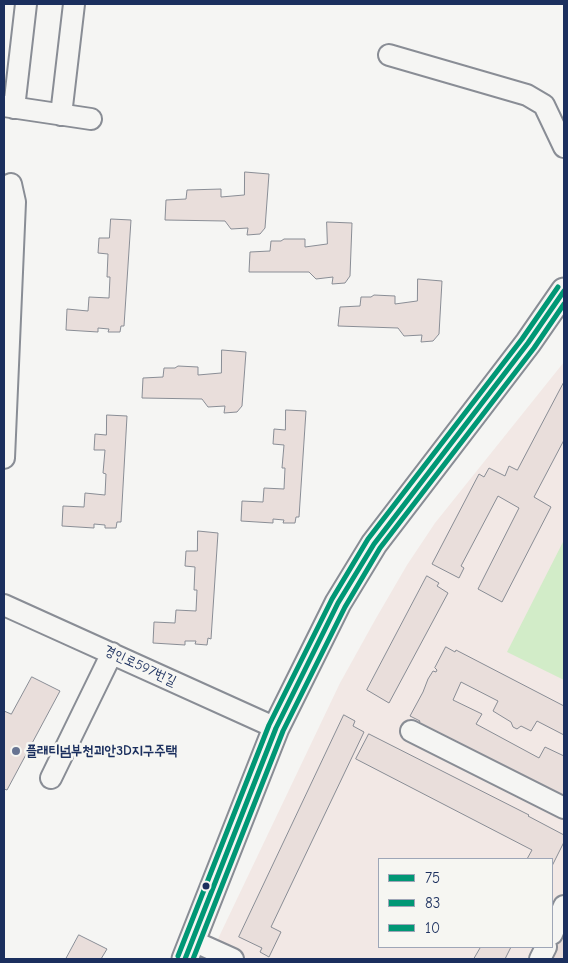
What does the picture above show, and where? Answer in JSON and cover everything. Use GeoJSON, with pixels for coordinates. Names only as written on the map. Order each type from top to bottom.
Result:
{"type":"FeatureCollection","features":[{"type":"Feature","properties":{"kind":"main road"},"geometry":{"type":"LineString","coordinates":[[189,950],[276,728],[338,603],[374,544],[528,343],[564,291]]}},
{"type":"Feature","properties":{"kind":"lane"},"geometry":{"type":"LineString","coordinates":[[26,4],[9,107],[91,119]]}},
{"type":"Feature","properties":{"kind":"lane"},"geometry":{"type":"LineString","coordinates":[[61,115],[74,4]]}},
{"type":"Feature","properties":{"kind":"lane"},"geometry":{"type":"LineString","coordinates":[[389,55],[527,96],[544,104],[564,147]]}},
{"type":"Feature","properties":{"kind":"lane"},"geometry":{"type":"LineString","coordinates":[[4,458],[15,202],[11,184]]}},
{"type":"Feature","properties":{"kind":"lane","name":"경인로597번길"},"geometry":{"type":"LineString","coordinates":[[4,605],[276,728]]}},
{"type":"Feature","properties":{"kind":"lane"},"geometry":{"type":"LineString","coordinates":[[51,778],[112,653]]}},
{"type":"Feature","properties":{"kind":"lane"},"geometry":{"type":"LineString","coordinates":[[411,731],[564,808]]}},
{"type":"Feature","properties":{"kind":"lane"},"geometry":{"type":"LineString","coordinates":[[553,932],[564,906]]}},
{"type":"Feature","properties":{"kind":"lane"},"geometry":{"type":"LineString","coordinates":[[189,950],[233,959]]}},
{"type":"Feature","properties":{"kind":"shaded area"},"geometry":{"type":"Polygon","coordinates":[[[564,362],[564,959],[248,959],[216,943],[340,683],[407,565],[435,523],[564,362]]]}},
{"type":"Feature","properties":{"kind":"green space"},"geometry":{"type":"Polygon","coordinates":[[[564,540],[564,680],[507,652],[564,540]]]}},
{"type":"Feature","properties":{"kind":"building"},"geometry":{"type":"Polygon","coordinates":[[[245,172],[269,174],[265,228],[260,234],[247,235],[248,228],[231,229],[225,221],[165,220],[166,200],[186,199],[187,190],[221,189],[221,197],[244,195],[245,172]]]}},
{"type":"Feature","properties":{"kind":"building"},"geometry":{"type":"Polygon","coordinates":[[[111,219],[131,220],[124,326],[121,326],[120,332],[108,332],[109,329],[98,328],[98,332],[66,330],[67,309],[88,311],[89,297],[109,298],[110,277],[107,277],[108,254],[98,253],[99,238],[109,238],[111,219]]]}},
{"type":"Feature","properties":{"kind":"building"},"geometry":{"type":"Polygon","coordinates":[[[327,222],[352,223],[350,276],[345,283],[332,284],[333,277],[316,279],[309,272],[249,272],[250,252],[270,251],[271,241],[305,239],[305,247],[327,244],[327,222]]]}},
{"type":"Feature","properties":{"kind":"building"},"geometry":{"type":"Polygon","coordinates":[[[418,279],[442,281],[439,334],[433,341],[421,342],[422,335],[404,336],[398,328],[338,326],[340,307],[360,306],[361,297],[371,297],[374,295],[395,296],[395,304],[417,301],[418,279]]]}},
{"type":"Feature","properties":{"kind":"building"},"geometry":{"type":"Polygon","coordinates":[[[222,350],[246,352],[242,406],[237,412],[224,413],[225,406],[208,407],[202,399],[142,398],[143,378],[163,377],[164,368],[175,368],[178,366],[198,367],[198,375],[221,373],[222,350]]]}},
{"type":"Feature","properties":{"kind":"building"},"geometry":{"type":"Polygon","coordinates":[[[564,382],[564,440],[534,497],[551,507],[502,602],[478,589],[519,508],[498,496],[461,566],[464,568],[459,578],[432,564],[479,474],[484,477],[489,468],[505,476],[509,466],[517,470],[564,382]]]}},
{"type":"Feature","properties":{"kind":"building"},"geometry":{"type":"Polygon","coordinates":[[[286,410],[306,411],[299,517],[296,517],[295,523],[283,523],[284,520],[273,519],[273,523],[241,521],[242,501],[263,502],[264,488],[284,489],[285,468],[282,468],[284,445],[273,444],[274,429],[285,430],[286,410]]]}},
{"type":"Feature","properties":{"kind":"building"},"geometry":{"type":"Polygon","coordinates":[[[107,415],[127,416],[121,522],[117,522],[116,528],[105,528],[105,525],[94,524],[94,528],[62,526],[63,506],[84,507],[85,493],[105,495],[106,474],[103,473],[105,450],[94,450],[95,434],[106,435],[107,415]]]}},
{"type":"Feature","properties":{"kind":"building"},"geometry":{"type":"Polygon","coordinates":[[[198,531],[218,533],[211,639],[208,638],[207,645],[195,644],[196,641],[185,641],[185,645],[153,643],[154,622],[175,623],[176,610],[196,611],[197,590],[194,590],[195,567],[185,566],[186,551],[197,551],[198,531]]]}},
{"type":"Feature","properties":{"kind":"building"},"geometry":{"type":"Polygon","coordinates":[[[427,576],[439,583],[437,586],[448,593],[389,703],[367,690],[427,576]]]}},
{"type":"Feature","properties":{"kind":"building"},"geometry":{"type":"Polygon","coordinates":[[[446,647],[455,652],[456,650],[564,706],[564,735],[537,721],[531,731],[521,726],[517,729],[513,727],[511,722],[493,711],[498,701],[461,682],[453,700],[482,714],[476,724],[539,758],[545,747],[564,756],[564,798],[419,723],[420,721],[410,716],[428,679],[433,671],[436,672],[435,668],[446,647]]]}},
{"type":"Feature","properties":{"kind":"building","name":"플래티넘부천괴안3D지구주택"},"geometry":{"type":"Polygon","coordinates":[[[32,677],[60,691],[7,790],[4,789],[4,711],[11,714],[32,677]]]}},
{"type":"Feature","properties":{"kind":"building"},"geometry":{"type":"Polygon","coordinates":[[[344,715],[355,721],[353,726],[364,732],[271,927],[281,932],[269,957],[260,952],[262,948],[239,937],[344,715]]]}},
{"type":"Feature","properties":{"kind":"building"},"geometry":{"type":"Polygon","coordinates":[[[369,734],[529,815],[564,835],[564,842],[553,864],[553,858],[528,858],[532,850],[356,759],[369,734]]]}},
{"type":"Feature","properties":{"kind":"building"},"geometry":{"type":"Polygon","coordinates":[[[562,934],[564,935],[564,959],[550,959],[562,934]]]}},
{"type":"Feature","properties":{"kind":"building"},"geometry":{"type":"Polygon","coordinates":[[[79,935],[107,949],[101,959],[66,959],[79,935]]]}},
{"type":"Feature","properties":{"kind":"building"},"geometry":{"type":"Polygon","coordinates":[[[480,948],[510,948],[505,959],[474,959],[480,948]]]}},
{"type":"Feature","properties":{"kind":"transit line","name":"10"},"geometry":{"type":"LineString","coordinates":[[178,956],[269,725],[332,599],[368,539],[522,339],[558,287]]}},
{"type":"Feature","properties":{"kind":"transit line","name":"75"},"geometry":{"type":"LineString","coordinates":[[185,959],[276,728],[338,603],[374,544],[528,343],[564,291]]}},
{"type":"Feature","properties":{"kind":"transit line","name":"83"},"geometry":{"type":"LineString","coordinates":[[193,959],[283,731],[345,607],[380,548],[534,348],[564,304]]}},
{"type":"Feature","properties":{"kind":"place","name":"플래티넘부천괴안3D지구주택"},"geometry":{"type":"Point","coordinates":[16,751]}}]}
